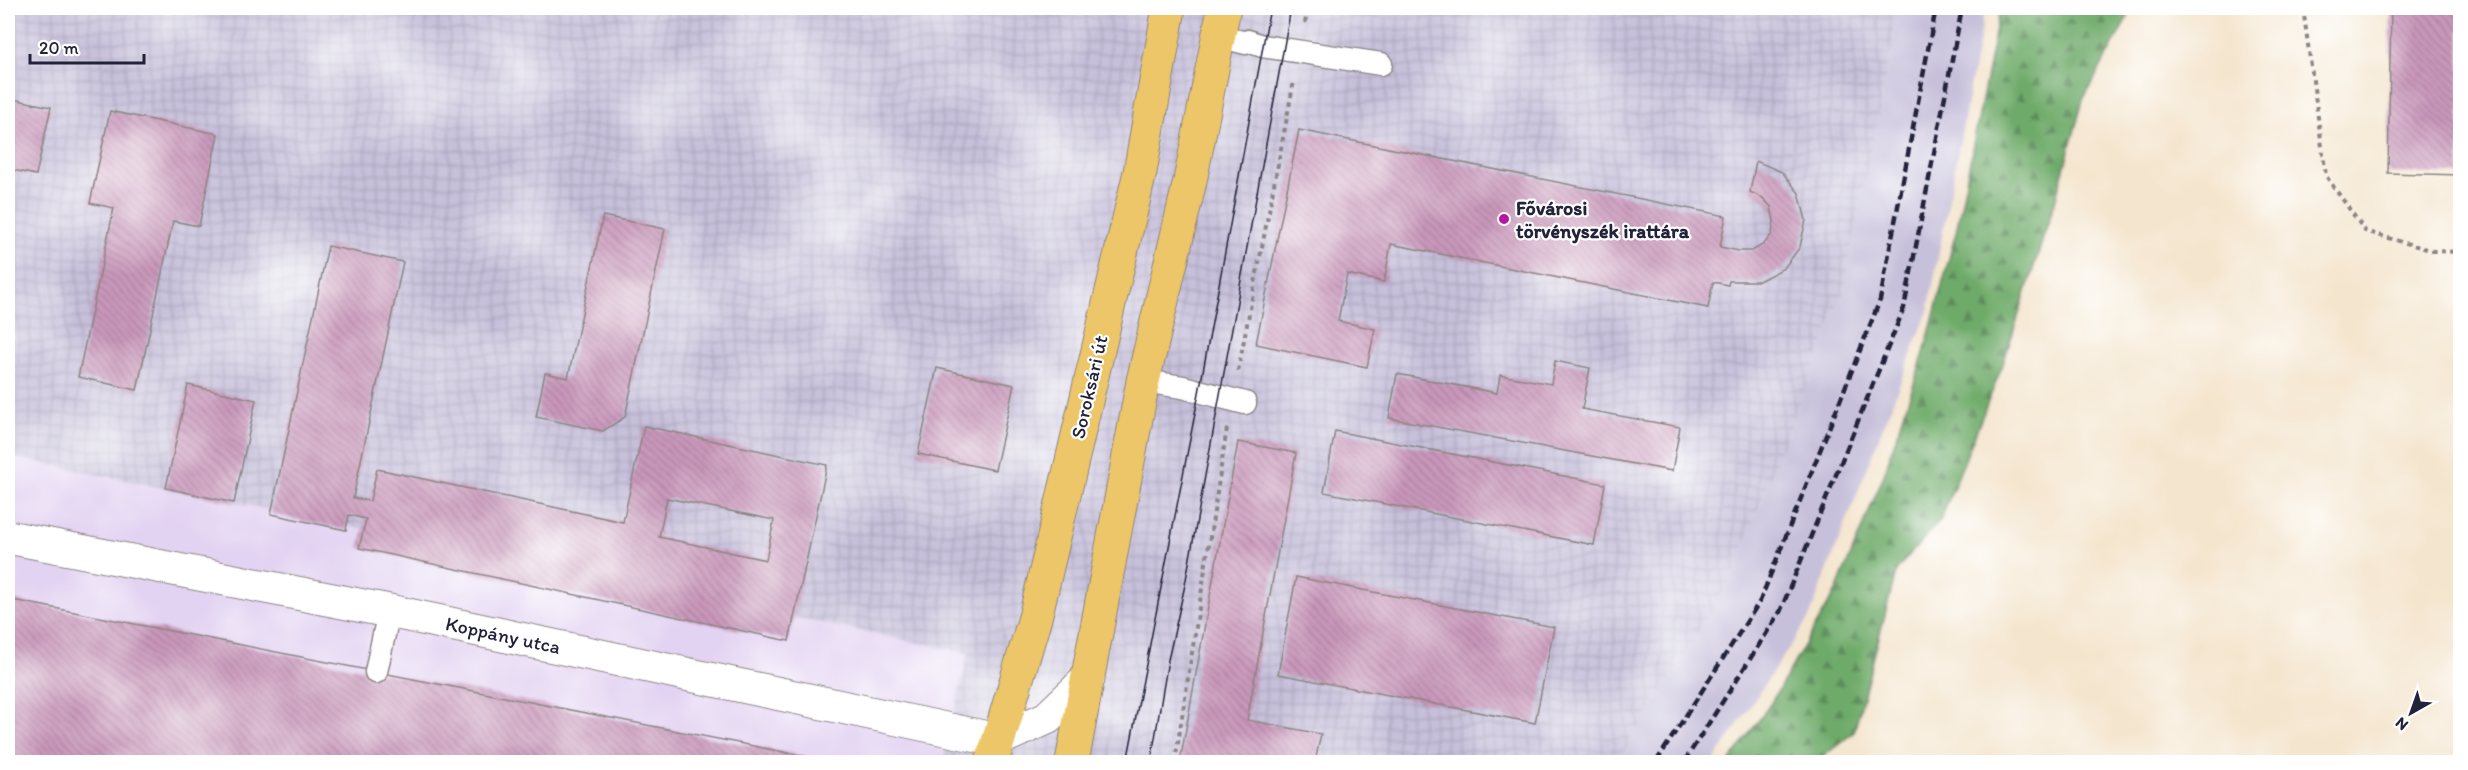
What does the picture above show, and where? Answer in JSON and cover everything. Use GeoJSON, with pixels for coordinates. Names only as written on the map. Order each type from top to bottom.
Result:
{"type":"FeatureCollection","features":[{"type":"Feature","properties":{"kind":"main road","name":"Soroksári út"},"geometry":{"type":"LineString","coordinates":[[1000,755],[1049,561],[1140,172],[1169,8]]}},
{"type":"Feature","properties":{"kind":"main road"},"geometry":{"type":"LineString","coordinates":[[1072,762],[1143,381],[1190,181],[1221,22]]}},
{"type":"Feature","properties":{"kind":"street","name":"Koppány utca"},"geometry":{"type":"LineString","coordinates":[[8,537],[389,611],[1000,755]]}},
{"type":"Feature","properties":{"kind":"street"},"geometry":{"type":"LineString","coordinates":[[1000,755],[1047,718],[1088,679]]}},
{"type":"Feature","properties":{"kind":"lane"},"geometry":{"type":"LineString","coordinates":[[1221,22],[1300,51],[1381,64]]}},
{"type":"Feature","properties":{"kind":"lane"},"geometry":{"type":"LineString","coordinates":[[1143,381],[1183,387],[1239,401]]}},
{"type":"Feature","properties":{"kind":"lane"},"geometry":{"type":"LineString","coordinates":[[376,672],[389,611]]}},
{"type":"Feature","properties":{"kind":"path"},"geometry":{"type":"LineString","coordinates":[[1175,762],[1308,8]]}},
{"type":"Feature","properties":{"kind":"path"},"geometry":{"type":"LineString","coordinates":[[2303,8],[2326,176],[2365,231],[2433,251],[2460,252]]}},
{"type":"Feature","properties":{"kind":"shaded area"},"geometry":{"type":"Polygon","coordinates":[[[8,8],[1899,8],[1843,293],[1731,579],[1618,762],[943,762],[968,653],[8,456],[8,8]]]}},
{"type":"Feature","properties":{"kind":"shaded area"},"geometry":{"type":"Polygon","coordinates":[[[1899,8],[1985,8],[1928,311],[1809,618],[1713,762],[1618,762],[1731,579],[1843,293],[1899,8]]]}},
{"type":"Feature","properties":{"kind":"shaded area"},"geometry":{"type":"Polygon","coordinates":[[[8,456],[968,653],[943,762],[8,762],[8,456]]]}},
{"type":"Feature","properties":{"kind":"green space"},"geometry":{"type":"Polygon","coordinates":[[[2000,8],[2133,8],[2083,100],[2056,198],[2002,367],[1941,519],[1897,569],[1854,732],[1816,762],[1729,762],[1771,703],[1836,591],[1883,477],[1924,353],[1956,232],[2000,8]]]}},
{"type":"Feature","properties":{"kind":"building"},"geometry":{"type":"Polygon","coordinates":[[[2391,8],[2460,8],[2460,175],[2388,173],[2391,8]]]}},
{"type":"Feature","properties":{"kind":"building"},"geometry":{"type":"Polygon","coordinates":[[[8,98],[51,107],[36,175],[8,169],[8,98]]]}},
{"type":"Feature","properties":{"kind":"building"},"geometry":{"type":"Polygon","coordinates":[[[110,111],[218,134],[199,226],[173,221],[137,390],[78,377],[114,208],[90,203],[110,111]]]}},
{"type":"Feature","properties":{"kind":"building","name":"Fővárosi törvényszék irattára"},"geometry":{"type":"Polygon","coordinates":[[[1299,130],[1726,216],[1720,247],[1739,251],[1752,251],[1764,244],[1772,234],[1774,221],[1771,207],[1763,198],[1750,192],[1756,161],[1782,172],[1799,193],[1806,220],[1800,247],[1784,268],[1759,281],[1729,281],[1728,285],[1713,282],[1708,308],[1391,244],[1384,282],[1347,274],[1338,321],[1375,329],[1367,367],[1256,344],[1299,130]]]}},
{"type":"Feature","properties":{"kind":"building"},"geometry":{"type":"Polygon","coordinates":[[[603,216],[665,229],[625,417],[603,431],[536,417],[545,373],[568,378],[603,216]]]}},
{"type":"Feature","properties":{"kind":"building"},"geometry":{"type":"Polygon","coordinates":[[[328,246],[403,262],[353,498],[370,501],[377,469],[623,522],[644,426],[827,465],[789,641],[359,548],[366,519],[349,515],[346,530],[271,514],[328,246]],[[667,498],[659,537],[766,560],[774,520],[667,498]]]}},
{"type":"Feature","properties":{"kind":"building"},"geometry":{"type":"Polygon","coordinates":[[[1555,361],[1590,368],[1582,409],[1680,427],[1672,471],[1389,418],[1397,374],[1497,393],[1500,375],[1551,384],[1555,361]]]}},
{"type":"Feature","properties":{"kind":"building"},"geometry":{"type":"Polygon","coordinates":[[[937,368],[1014,385],[995,470],[918,454],[937,368]]]}},
{"type":"Feature","properties":{"kind":"building"},"geometry":{"type":"Polygon","coordinates":[[[188,385],[256,400],[234,503],[166,488],[188,385]]]}},
{"type":"Feature","properties":{"kind":"building"},"geometry":{"type":"Polygon","coordinates":[[[1335,431],[1605,484],[1594,545],[1324,492],[1335,431]]]}},
{"type":"Feature","properties":{"kind":"building"},"geometry":{"type":"Polygon","coordinates":[[[1238,442],[1296,453],[1247,720],[1321,734],[1315,762],[1180,762],[1238,442]]]}},
{"type":"Feature","properties":{"kind":"building"},"geometry":{"type":"Polygon","coordinates":[[[1296,577],[1554,627],[1535,723],[1278,674],[1296,577]]]}},
{"type":"Feature","properties":{"kind":"building"},"geometry":{"type":"Polygon","coordinates":[[[8,599],[814,758],[828,762],[8,762],[8,599]]]}},
{"type":"Feature","properties":{"kind":"tram line"},"geometry":{"type":"LineString","coordinates":[[1127,762],[1199,393],[1270,8]]}},
{"type":"Feature","properties":{"kind":"tram line"},"geometry":{"type":"LineString","coordinates":[[1151,762],[1168,660],[1185,585],[1291,8]]}},
{"type":"Feature","properties":{"kind":"railway"},"geometry":{"type":"LineString","coordinates":[[1656,762],[1760,601],[1880,300],[1936,8]]}},
{"type":"Feature","properties":{"kind":"railway"},"geometry":{"type":"LineString","coordinates":[[1684,762],[1780,612],[1904,308],[1962,8]]}},
{"type":"Feature","properties":{"kind":"place","name":"Fővárosi törvényszék irattára"},"geometry":{"type":"Point","coordinates":[1504,219]}}]}
